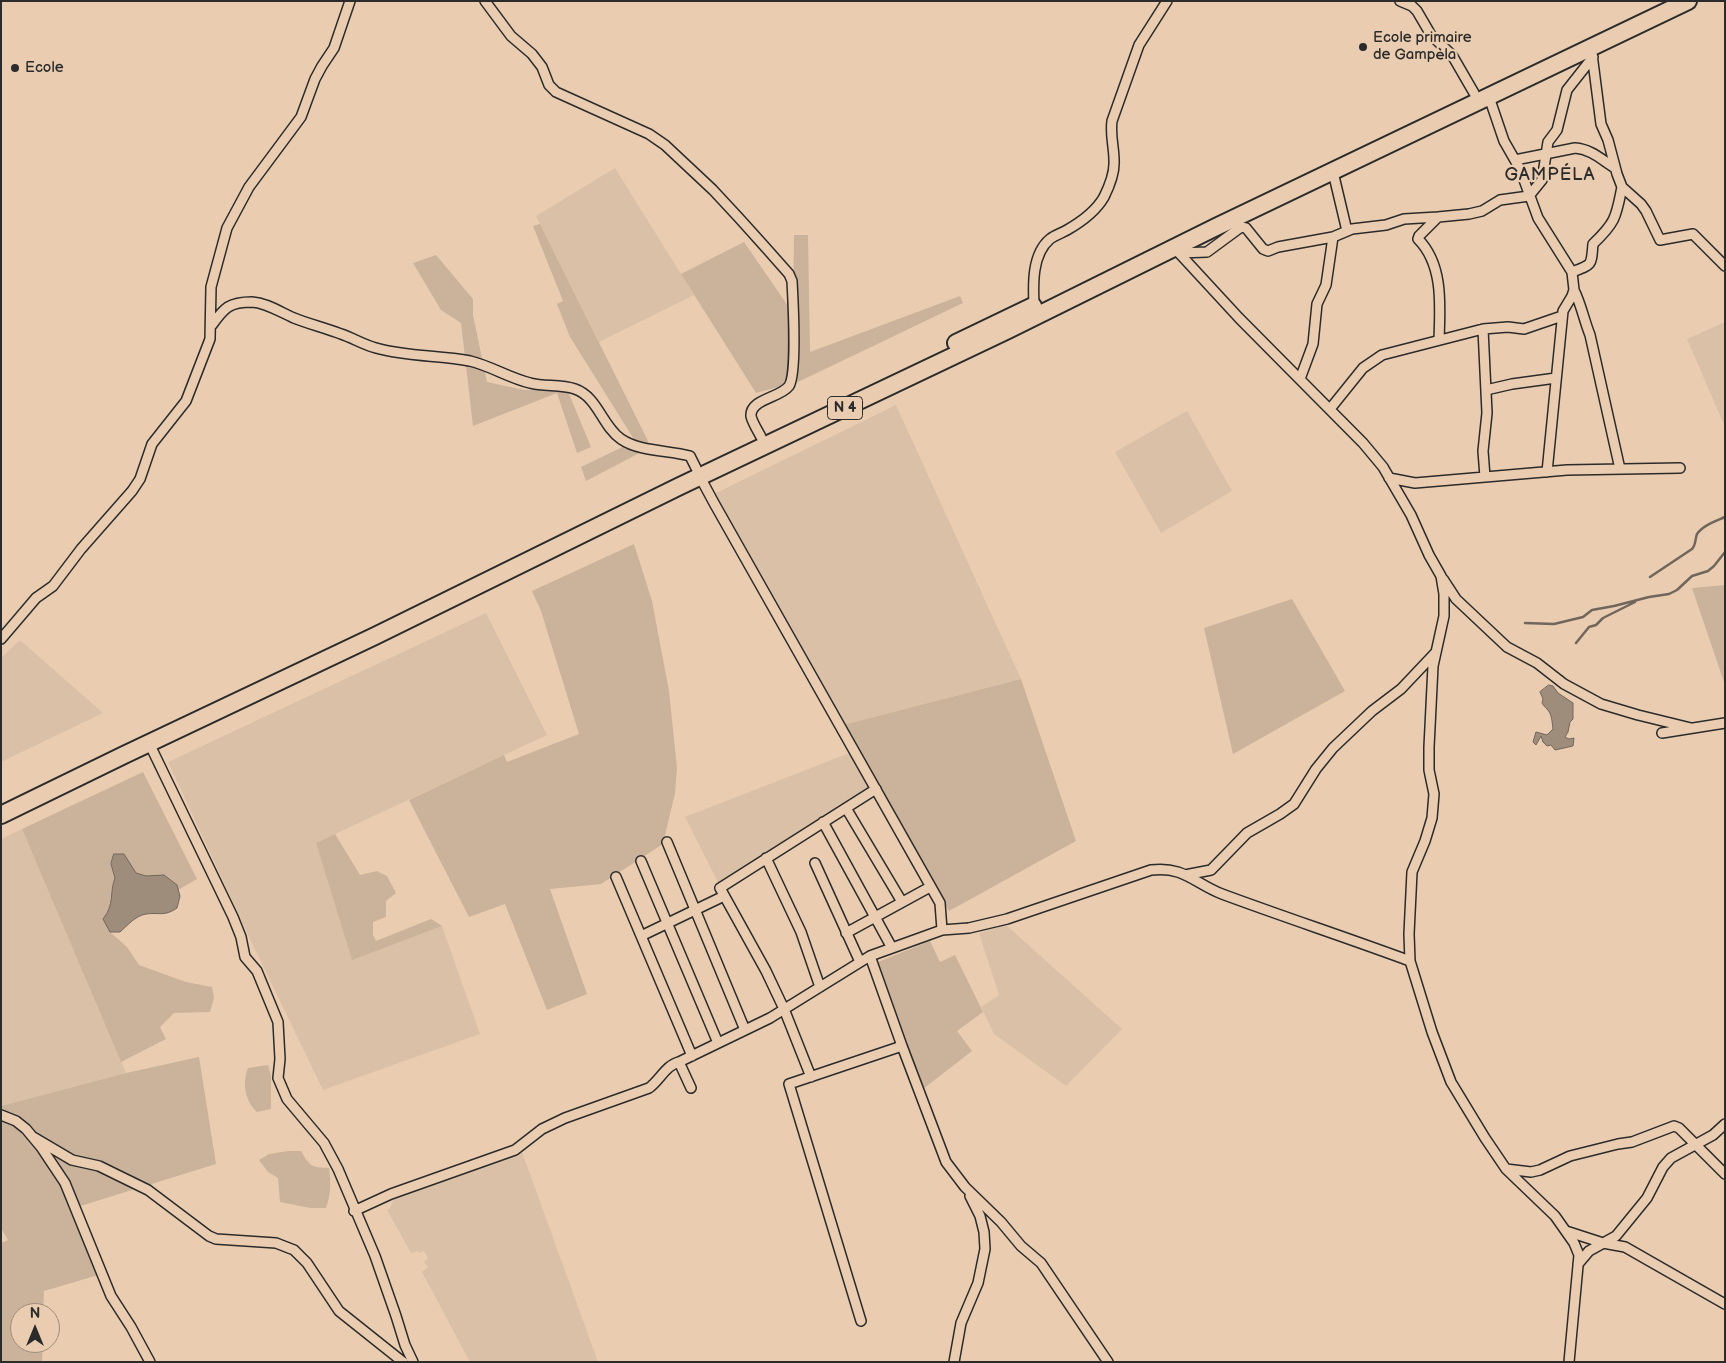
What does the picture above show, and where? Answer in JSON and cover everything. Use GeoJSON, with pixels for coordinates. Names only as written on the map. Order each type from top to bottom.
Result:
{"type":"FeatureCollection","features":[{"type":"Feature","properties":{"kind":"highway","name":"N 4"},"geometry":{"type":"LineString","coordinates":[[1,804],[698,473],[1176,251],[1663,1]]}},
{"type":"Feature","properties":{"kind":"highway","name":"N 4"},"geometry":{"type":"LineString","coordinates":[[1,815],[366,640],[680,486],[698,473],[761,437],[1034,305],[1481,95],[1592,52],[1688,1]]}},
{"type":"Feature","properties":{"kind":"street"},"geometry":{"type":"LineString","coordinates":[[1,639],[36,598],[53,586],[136,485],[140,479],[152,444],[186,401],[210,339],[211,287],[227,228],[249,188],[301,117],[315,79],[334,48],[350,1]]}},
{"type":"Feature","properties":{"kind":"street"},"geometry":{"type":"LineString","coordinates":[[485,1],[511,36],[532,54],[542,67],[549,85],[556,92],[649,134],[665,145],[713,190],[789,274],[792,281],[794,342],[791,380],[788,386],[778,395],[757,403],[752,409],[751,416],[761,437]]}},
{"type":"Feature","properties":{"kind":"street"},"geometry":{"type":"LineString","coordinates":[[1034,305],[1032,284],[1037,262],[1043,248],[1050,239],[1086,218],[1103,198],[1112,178],[1114,161],[1111,132],[1112,121],[1139,45],[1167,1]]}},
{"type":"Feature","properties":{"kind":"street"},"geometry":{"type":"LineString","coordinates":[[1400,1],[1412,6],[1417,11]]}},
{"type":"Feature","properties":{"kind":"street"},"geometry":{"type":"LineString","coordinates":[[1413,1],[1432,35],[1452,55],[1481,95],[1515,160],[1538,218],[1572,272],[1574,290],[1581,304],[1582,315],[1590,335],[1620,469]]}},
{"type":"Feature","properties":{"kind":"street"},"geometry":{"type":"LineString","coordinates":[[1176,251],[1208,252],[1241,227],[1246,228],[1263,249],[1268,250],[1333,237],[1352,229],[1386,225],[1404,219],[1469,214],[1482,211],[1500,200],[1529,196],[1542,180],[1548,142],[1557,130],[1567,90],[1592,52]]}},
{"type":"Feature","properties":{"kind":"street"},"geometry":{"type":"LineString","coordinates":[[1592,52],[1601,124],[1608,140],[1622,187],[1641,204],[1660,240],[1693,234],[1725,266]]}},
{"type":"Feature","properties":{"kind":"street"},"geometry":{"type":"LineString","coordinates":[[1515,160],[1575,148],[1592,152],[1615,168]]}},
{"type":"Feature","properties":{"kind":"street"},"geometry":{"type":"LineString","coordinates":[[1333,172],[1347,231]]}},
{"type":"Feature","properties":{"kind":"street"},"geometry":{"type":"LineString","coordinates":[[1572,272],[1589,266],[1592,261],[1593,244],[1610,228],[1617,214],[1622,187]]}},
{"type":"Feature","properties":{"kind":"street"},"geometry":{"type":"LineString","coordinates":[[1438,217],[1418,239],[1430,254],[1435,271],[1440,298],[1439,340]]}},
{"type":"Feature","properties":{"kind":"street"},"geometry":{"type":"LineString","coordinates":[[1300,379],[1312,344],[1318,304],[1326,285],[1333,237]]}},
{"type":"Feature","properties":{"kind":"street"},"geometry":{"type":"LineString","coordinates":[[1176,251],[1239,318],[1363,443],[1389,478],[1411,515],[1429,555],[1456,599],[1507,648],[1537,663],[1564,684],[1601,704],[1691,728]]}},
{"type":"Feature","properties":{"kind":"street"},"geometry":{"type":"LineString","coordinates":[[1547,472],[1562,316],[1574,290]]}},
{"type":"Feature","properties":{"kind":"street"},"geometry":{"type":"LineString","coordinates":[[211,325],[222,310],[229,305],[254,302],[342,334],[373,348],[401,354],[468,361],[484,365],[530,383],[562,385],[578,390],[584,395],[599,410],[612,432],[626,442],[652,450],[690,456],[756,580],[940,903],[942,930]]}},
{"type":"Feature","properties":{"kind":"street"},"geometry":{"type":"LineString","coordinates":[[1330,409],[1363,368],[1382,355],[1483,329],[1508,327],[1524,329],[1562,316]]}},
{"type":"Feature","properties":{"kind":"street"},"geometry":{"type":"LineString","coordinates":[[1483,329],[1487,413],[1483,451],[1485,477]]}},
{"type":"Feature","properties":{"kind":"street"},"geometry":{"type":"LineString","coordinates":[[1486,390],[1512,384],[1556,378]]}},
{"type":"Feature","properties":{"kind":"street"},"geometry":{"type":"LineString","coordinates":[[1389,478],[1416,483],[1547,472],[1680,468]]}},
{"type":"Feature","properties":{"kind":"street"},"geometry":{"type":"LineString","coordinates":[[1441,576],[1444,594],[1444,616],[1433,666],[1429,747],[1429,770],[1434,794],[1432,818],[1426,841],[1412,872],[1409,934],[1410,960],[1432,1032],[1451,1082],[1506,1169],[1555,1216],[1574,1242],[1579,1255],[1570,1362]]}},
{"type":"Feature","properties":{"kind":"street"},"geometry":{"type":"LineString","coordinates":[[1185,875],[1211,870],[1247,833],[1294,804],[1316,769],[1333,748],[1372,711],[1401,689],[1437,652]]}},
{"type":"Feature","properties":{"kind":"street"},"geometry":{"type":"LineString","coordinates":[[1662,733],[1725,723]]}},
{"type":"Feature","properties":{"kind":"street"},"geometry":{"type":"LineString","coordinates":[[149,743],[233,917],[245,957],[257,971],[278,1022],[280,1059],[278,1078],[287,1098],[324,1143],[338,1169],[374,1256],[405,1345],[414,1362]]}},
{"type":"Feature","properties":{"kind":"street"},"geometry":{"type":"LineString","coordinates":[[811,1077],[784,1009],[766,971],[720,888],[876,789]]}},
{"type":"Feature","properties":{"kind":"street"},"geometry":{"type":"LineString","coordinates":[[846,808],[902,902]]}},
{"type":"Feature","properties":{"kind":"street"},"geometry":{"type":"LineString","coordinates":[[823,822],[892,948]]}},
{"type":"Feature","properties":{"kind":"street"},"geometry":{"type":"LineString","coordinates":[[668,842],[745,1030]]}},
{"type":"Feature","properties":{"kind":"street"},"geometry":{"type":"LineString","coordinates":[[766,858],[801,932],[820,987]]}},
{"type":"Feature","properties":{"kind":"street"},"geometry":{"type":"LineString","coordinates":[[641,861],[718,1043]]}},
{"type":"Feature","properties":{"kind":"street"},"geometry":{"type":"LineString","coordinates":[[815,863],[860,962]]}},
{"type":"Feature","properties":{"kind":"street"},"geometry":{"type":"LineString","coordinates":[[354,1211],[391,1194],[515,1150],[542,1129],[565,1118],[649,1088],[656,1084],[672,1064],[745,1030],[784,1009],[870,956],[942,930],[969,928],[1007,919],[1151,870],[1162,868],[1176,870],[1219,893],[1410,960]]}},
{"type":"Feature","properties":{"kind":"street"},"geometry":{"type":"LineString","coordinates":[[616,877],[692,1056]]}},
{"type":"Feature","properties":{"kind":"street"},"geometry":{"type":"LineString","coordinates":[[846,933],[930,887]]}},
{"type":"Feature","properties":{"kind":"street"},"geometry":{"type":"LineString","coordinates":[[642,936],[724,896]]}},
{"type":"Feature","properties":{"kind":"street"},"geometry":{"type":"LineString","coordinates":[[870,956],[946,1162],[965,1187],[1001,1222],[1021,1246],[1040,1263],[1108,1362]]}},
{"type":"Feature","properties":{"kind":"street"},"geometry":{"type":"LineString","coordinates":[[861,1321],[789,1084],[902,1046]]}},
{"type":"Feature","properties":{"kind":"street"},"geometry":{"type":"LineString","coordinates":[[679,1062],[691,1088]]}},
{"type":"Feature","properties":{"kind":"street"},"geometry":{"type":"LineString","coordinates":[[1,1115],[16,1121],[33,1137],[65,1183],[110,1296],[131,1327],[150,1362]]}},
{"type":"Feature","properties":{"kind":"street"},"geometry":{"type":"LineString","coordinates":[[1578,1264],[1589,1251],[1616,1236],[1639,1208],[1663,1166],[1671,1158],[1713,1135],[1725,1124]]}},
{"type":"Feature","properties":{"kind":"street"},"geometry":{"type":"LineString","coordinates":[[1506,1169],[1531,1172],[1540,1170],[1570,1156],[1632,1142],[1674,1126],[1679,1128],[1725,1174]]}},
{"type":"Feature","properties":{"kind":"street"},"geometry":{"type":"LineString","coordinates":[[33,1137],[72,1160],[99,1166],[148,1190],[209,1236],[216,1239],[276,1243],[294,1250],[307,1263],[339,1311],[403,1362]]}},
{"type":"Feature","properties":{"kind":"street"},"geometry":{"type":"LineString","coordinates":[[954,1362],[961,1323],[978,1283],[985,1249],[984,1232],[980,1216],[965,1187]]}},
{"type":"Feature","properties":{"kind":"street"},"geometry":{"type":"LineString","coordinates":[[1566,1231],[1625,1247],[1725,1304]]}},
{"type":"Feature","properties":{"kind":"shaded area"},"geometry":{"type":"Polygon","coordinates":[[[615,168],[694,295],[599,342],[536,216],[615,168]]]}},
{"type":"Feature","properties":{"kind":"shaded area"},"geometry":{"type":"Polygon","coordinates":[[[540,224],[651,447],[586,481],[581,467],[635,441],[570,337],[557,304],[563,301],[533,226],[540,224]]]}},
{"type":"Feature","properties":{"kind":"shaded area"},"geometry":{"type":"Polygon","coordinates":[[[794,235],[808,235],[810,352],[960,296],[963,303],[800,381],[756,393],[681,274],[744,242],[793,313],[794,235]]]}},
{"type":"Feature","properties":{"kind":"shaded area"},"geometry":{"type":"Polygon","coordinates":[[[436,255],[473,299],[473,315],[487,382],[524,390],[567,389],[591,447],[577,453],[557,393],[473,426],[461,323],[441,310],[413,263],[436,255]]]}},
{"type":"Feature","properties":{"kind":"shaded area"},"geometry":{"type":"Polygon","coordinates":[[[1725,322],[1725,427],[1687,339],[1725,322]]]}},
{"type":"Feature","properties":{"kind":"shaded area"},"geometry":{"type":"Polygon","coordinates":[[[896,405],[1021,679],[843,725],[714,494],[896,405]]]}},
{"type":"Feature","properties":{"kind":"shaded area"},"geometry":{"type":"Polygon","coordinates":[[[1187,411],[1232,491],[1161,533],[1115,452],[1187,411]]]}},
{"type":"Feature","properties":{"kind":"shaded area"},"geometry":{"type":"Polygon","coordinates":[[[634,544],[652,601],[669,691],[677,768],[675,793],[663,844],[601,884],[550,889],[587,994],[547,1010],[505,904],[469,917],[409,800],[504,755],[507,762],[579,734],[541,611],[532,591],[634,544]]]}},
{"type":"Feature","properties":{"kind":"shaded area"},"geometry":{"type":"Polygon","coordinates":[[[1725,585],[1725,685],[1692,588],[1725,585]]]}},
{"type":"Feature","properties":{"kind":"shaded area"},"geometry":{"type":"Polygon","coordinates":[[[1292,599],[1345,691],[1233,754],[1204,628],[1292,599]]]}},
{"type":"Feature","properties":{"kind":"shaded area"},"geometry":{"type":"Polygon","coordinates":[[[486,613],[547,735],[316,843],[352,959],[442,926],[480,1034],[323,1090],[168,762],[486,613]]]}},
{"type":"Feature","properties":{"kind":"shaded area"},"geometry":{"type":"Polygon","coordinates":[[[20,640],[103,713],[1,762],[1,658],[20,640]]]}},
{"type":"Feature","properties":{"kind":"shaded area"},"geometry":{"type":"Polygon","coordinates":[[[1021,679],[1076,841],[949,911],[843,725],[1021,679]]]}},
{"type":"Feature","properties":{"kind":"shaded area"},"geometry":{"type":"Polygon","coordinates":[[[1549,685],[1553,686],[1558,693],[1573,703],[1573,719],[1570,722],[1565,737],[1569,739],[1574,738],[1573,746],[1555,750],[1551,745],[1547,746],[1543,742],[1541,736],[1536,745],[1533,742],[1536,732],[1547,735],[1553,729],[1551,716],[1542,703],[1543,699],[1540,692],[1549,685]]]}},
{"type":"Feature","properties":{"kind":"shaded area"},"geometry":{"type":"Polygon","coordinates":[[[852,752],[872,788],[719,884],[685,817],[852,752]]]}},
{"type":"Feature","properties":{"kind":"shaded area"},"geometry":{"type":"Polygon","coordinates":[[[143,772],[197,879],[178,890],[177,885],[164,876],[146,876],[135,873],[124,854],[111,864],[115,878],[111,897],[110,932],[127,947],[139,965],[186,982],[212,987],[214,998],[210,1012],[174,1013],[160,1027],[166,1039],[121,1062],[22,829],[143,772]]]}},
{"type":"Feature","properties":{"kind":"shaded area"},"geometry":{"type":"Polygon","coordinates":[[[22,829],[126,1073],[1,1106],[1,839],[22,829]]]}},
{"type":"Feature","properties":{"kind":"shaded area"},"geometry":{"type":"Polygon","coordinates":[[[335,834],[360,875],[377,871],[387,876],[396,893],[386,901],[386,917],[373,922],[373,935],[376,941],[431,919],[442,926],[352,960],[316,843],[335,834]]]}},
{"type":"Feature","properties":{"kind":"shaded area"},"geometry":{"type":"Polygon","coordinates":[[[114,854],[124,854],[136,873],[146,876],[164,875],[177,885],[180,896],[177,908],[165,913],[142,915],[120,932],[110,932],[103,919],[109,909],[115,878],[111,864],[114,854]]]}},
{"type":"Feature","properties":{"kind":"shaded area"},"geometry":{"type":"Polygon","coordinates":[[[1006,925],[1122,1029],[1066,1086],[994,1034],[981,1007],[999,995],[979,933],[1006,925]]]}},
{"type":"Feature","properties":{"kind":"shaded area"},"geometry":{"type":"Polygon","coordinates":[[[930,941],[940,962],[955,955],[983,1012],[957,1031],[972,1051],[923,1089],[878,962],[930,941]]]}},
{"type":"Feature","properties":{"kind":"shaded area"},"geometry":{"type":"Polygon","coordinates":[[[199,1057],[216,1164],[74,1208],[102,1274],[44,1291],[43,1303],[10,1303],[10,1353],[42,1353],[42,1362],[1,1362],[1,1243],[8,1240],[1,1228],[1,1106],[126,1073],[199,1057]]]}},
{"type":"Feature","properties":{"kind":"shaded area"},"geometry":{"type":"Polygon","coordinates":[[[268,1065],[271,1076],[271,1109],[257,1112],[247,1097],[245,1086],[246,1074],[248,1068],[268,1065]]]}},
{"type":"Feature","properties":{"kind":"shaded area"},"geometry":{"type":"Polygon","coordinates":[[[301,1151],[312,1165],[329,1168],[330,1188],[326,1208],[310,1208],[280,1202],[278,1178],[268,1172],[259,1160],[269,1154],[301,1151]]]}},
{"type":"Feature","properties":{"kind":"shaded area"},"geometry":{"type":"Polygon","coordinates":[[[522,1152],[598,1362],[470,1362],[422,1272],[428,1267],[424,1262],[428,1258],[424,1251],[411,1253],[387,1210],[390,1208],[395,1196],[522,1152]]]}},
{"type":"Feature","properties":{"kind":"waterway"},"geometry":{"type":"LineString","coordinates":[[1650,577],[1692,549],[1697,534],[1703,528],[1725,517]]}},
{"type":"Feature","properties":{"kind":"waterway"},"geometry":{"type":"LineString","coordinates":[[1525,623],[1554,624],[1583,617],[1592,610],[1669,594],[1677,590],[1692,576],[1708,571],[1725,552]]}},
{"type":"Feature","properties":{"kind":"waterway"},"geometry":{"type":"LineString","coordinates":[[1576,643],[1589,627],[1596,625],[1603,618],[1635,602]]}},
{"type":"Feature","properties":{"kind":"place","name":"Ecole primaire de Gampèla"},"geometry":{"type":"Point","coordinates":[1363,47]}},
{"type":"Feature","properties":{"kind":"place","name":"Ecole"},"geometry":{"type":"Point","coordinates":[15,68]}},
{"type":"Feature","properties":{"kind":"district","name":"GAMPÉLA"},"geometry":{"type":"Point","coordinates":[1550,175]}}]}
